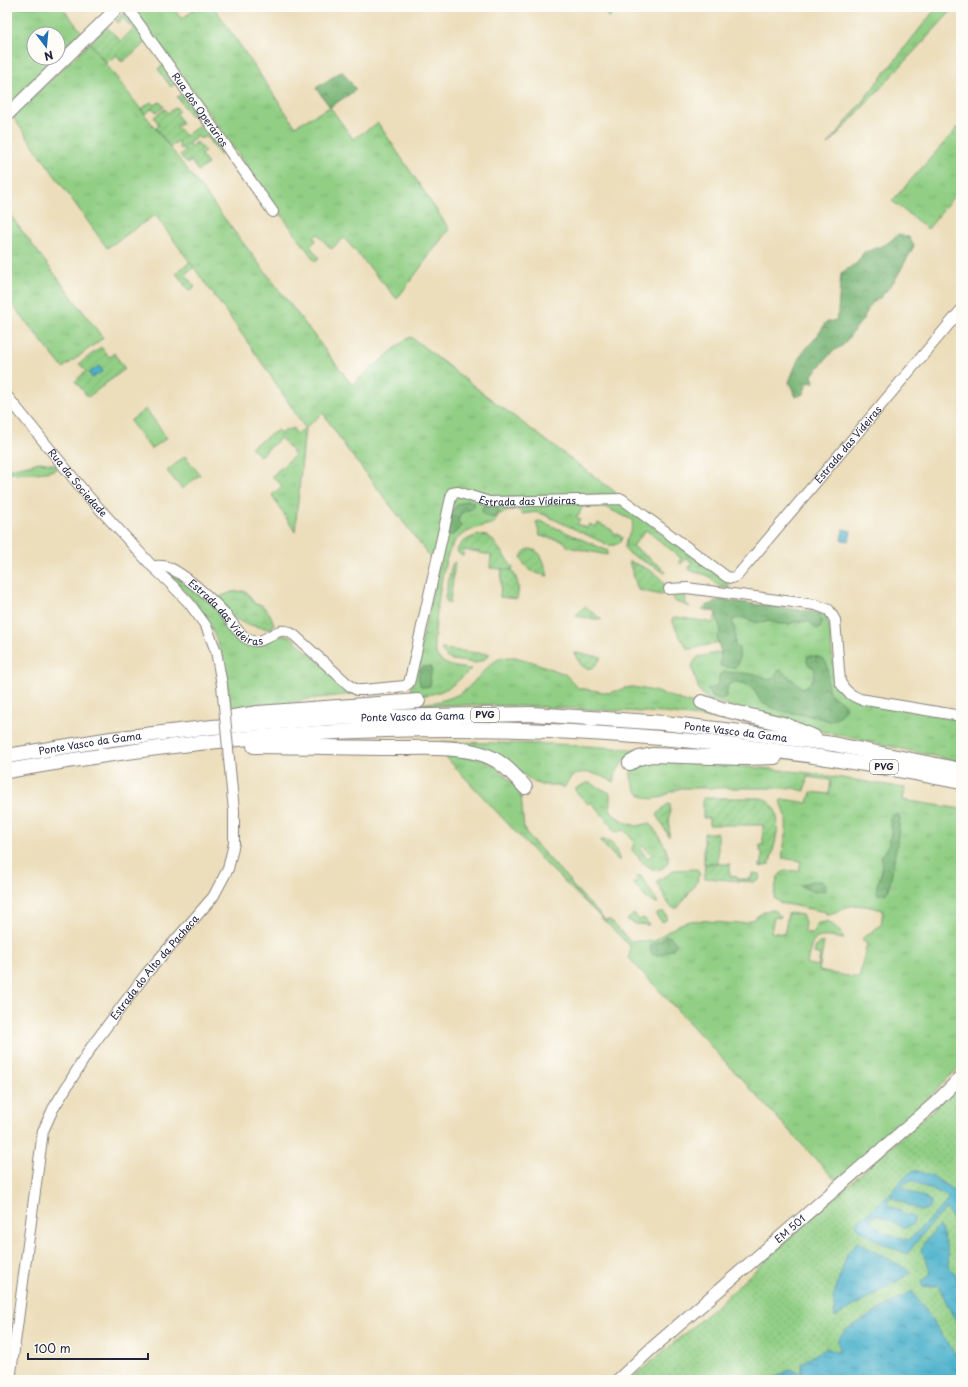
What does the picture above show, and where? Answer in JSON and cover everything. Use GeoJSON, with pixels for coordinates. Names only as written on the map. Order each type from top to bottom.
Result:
{"type":"FeatureCollection","features":[{"type":"Feature","properties":{"kind":"highway"},"geometry":{"type":"LineString","coordinates":[[111,739],[179,724],[258,713],[418,701]]}},
{"type":"Feature","properties":{"kind":"highway"},"geometry":{"type":"LineString","coordinates":[[702,702],[722,709],[783,724],[833,744]]}},
{"type":"Feature","properties":{"kind":"highway","name":"Ponte Vasco da Gama"},"geometry":{"type":"LineString","coordinates":[[7,756],[111,739],[213,727],[331,718],[532,714],[664,723],[733,730],[833,744],[961,770]]}},
{"type":"Feature","properties":{"kind":"highway","name":"Ponte Vasco da Gama"},"geometry":{"type":"LineString","coordinates":[[7,771],[87,758],[221,740],[327,732],[482,729],[647,736],[751,747],[819,756],[961,782]]}},
{"type":"Feature","properties":{"kind":"highway"},"geometry":{"type":"LineString","coordinates":[[172,746],[426,748],[468,751],[485,754],[496,760],[508,769],[525,787]]}},
{"type":"Feature","properties":{"kind":"highway"},"geometry":{"type":"LineString","coordinates":[[630,763],[640,758],[652,756],[743,758],[819,756]]}},
{"type":"Feature","properties":{"kind":"main road"},"geometry":{"type":"LineString","coordinates":[[7,115],[118,7]]}},
{"type":"Feature","properties":{"kind":"main road","name":"EM 501"},"geometry":{"type":"LineString","coordinates":[[618,1380],[663,1339],[935,1103],[961,1077]]}},
{"type":"Feature","properties":{"kind":"street","name":"Rua dos Operários"},"geometry":{"type":"LineString","coordinates":[[127,7],[274,212]]}},
{"type":"Feature","properties":{"kind":"street","name":"Estrada das Videiras"},"geometry":{"type":"LineString","coordinates":[[152,566],[166,566],[180,574],[202,591],[221,610],[244,637],[252,641],[260,641],[280,632],[286,631],[294,635],[350,686],[357,690],[405,686],[409,683],[412,675],[452,493],[458,492],[489,502],[622,499],[727,577],[732,578],[737,576],[961,310]]}},
{"type":"Feature","properties":{"kind":"street","name":"Rua da Sociedade"},"geometry":{"type":"LineString","coordinates":[[7,396],[87,494],[152,566]]}},
{"type":"Feature","properties":{"kind":"street","name":"Estrada do Alto da Pacheca"},"geometry":{"type":"LineString","coordinates":[[10,1380],[43,1132],[53,1109],[92,1046],[146,974],[213,897],[228,869],[234,843],[234,811],[222,685],[216,651],[206,626],[181,594],[152,566]]}},
{"type":"Feature","properties":{"kind":"street"},"geometry":{"type":"LineString","coordinates":[[669,589],[687,588],[816,605],[829,610],[835,620],[840,682],[851,696],[860,699],[961,716]]}},
{"type":"Feature","properties":{"kind":"green space"},"geometry":{"type":"Polygon","coordinates":[[[7,7],[62,7],[84,35],[66,53],[66,26],[26,26],[26,66],[53,66],[7,111],[7,7]]]}},
{"type":"Feature","properties":{"kind":"green space"},"geometry":{"type":"Polygon","coordinates":[[[133,7],[173,7],[181,19],[193,11],[191,7],[214,7],[295,126],[330,107],[353,139],[378,123],[449,229],[397,299],[344,238],[331,249],[318,234],[314,237],[316,241],[310,246],[319,258],[315,261],[133,7]]]}},
{"type":"Feature","properties":{"kind":"green space"},"geometry":{"type":"Polygon","coordinates":[[[601,7],[619,7],[609,18],[601,7]]]}},
{"type":"Feature","properties":{"kind":"green space"},"geometry":{"type":"Polygon","coordinates":[[[937,7],[955,7],[827,146],[937,7]]]}},
{"type":"Feature","properties":{"kind":"green space"},"geometry":{"type":"Polygon","coordinates":[[[123,13],[126,13],[147,42],[122,62],[117,55],[106,63],[90,43],[107,27],[121,41],[133,29],[123,18],[117,23],[115,20],[123,13]]]}},
{"type":"Feature","properties":{"kind":"green space"},"geometry":{"type":"Polygon","coordinates":[[[90,43],[352,385],[405,340],[411,337],[484,394],[614,491],[617,495],[489,500],[456,487],[434,562],[347,449],[323,413],[305,428],[251,347],[155,215],[107,248],[12,116],[90,43]]]}},
{"type":"Feature","properties":{"kind":"green space"},"geometry":{"type":"Polygon","coordinates":[[[163,65],[176,83],[171,87],[158,69],[163,65]]]}},
{"type":"Feature","properties":{"kind":"green space"},"geometry":{"type":"Polygon","coordinates":[[[342,71],[356,90],[330,107],[316,88],[342,71]]]}},
{"type":"Feature","properties":{"kind":"green space"},"geometry":{"type":"Polygon","coordinates":[[[183,93],[225,152],[220,155],[206,136],[200,139],[198,136],[188,144],[190,147],[197,142],[205,151],[201,155],[208,164],[198,171],[191,161],[187,164],[180,155],[185,151],[178,145],[180,144],[178,141],[170,147],[156,128],[159,125],[154,117],[165,109],[168,113],[176,107],[179,111],[176,113],[182,123],[177,127],[185,136],[200,125],[193,115],[191,116],[177,97],[183,93]]]}},
{"type":"Feature","properties":{"kind":"green space"},"geometry":{"type":"Polygon","coordinates":[[[151,102],[154,105],[160,102],[164,107],[156,112],[153,108],[145,114],[141,109],[151,102]]]}},
{"type":"Feature","properties":{"kind":"green space"},"geometry":{"type":"Polygon","coordinates":[[[961,124],[961,187],[928,229],[892,201],[961,124]]]}},
{"type":"Feature","properties":{"kind":"green space"},"geometry":{"type":"Polygon","coordinates":[[[7,211],[103,338],[63,368],[7,298],[7,211]]]}},
{"type":"Feature","properties":{"kind":"green space"},"geometry":{"type":"Polygon","coordinates":[[[898,234],[909,237],[914,246],[895,280],[880,298],[871,304],[863,319],[842,346],[832,352],[812,375],[814,382],[807,383],[803,394],[796,397],[789,382],[795,366],[804,351],[818,335],[825,323],[836,320],[841,273],[857,263],[864,252],[882,246],[898,234]]]}},
{"type":"Feature","properties":{"kind":"green space"},"geometry":{"type":"Polygon","coordinates":[[[190,262],[194,267],[185,274],[195,287],[189,291],[176,273],[190,262]]]}},
{"type":"Feature","properties":{"kind":"green space"},"geometry":{"type":"Polygon","coordinates":[[[101,347],[109,357],[114,353],[125,369],[88,397],[75,381],[86,371],[79,364],[101,347]]]}},
{"type":"Feature","properties":{"kind":"green space"},"geometry":{"type":"Polygon","coordinates":[[[146,409],[167,438],[151,449],[130,421],[146,409]]]}},
{"type":"Feature","properties":{"kind":"green space"},"geometry":{"type":"Polygon","coordinates":[[[293,428],[296,434],[305,428],[295,532],[272,495],[282,486],[272,476],[295,455],[281,438],[260,456],[251,447],[278,430],[280,433],[293,428]]]}},
{"type":"Feature","properties":{"kind":"green space"},"geometry":{"type":"Polygon","coordinates":[[[185,456],[200,475],[182,489],[167,471],[185,456]]]}},
{"type":"Feature","properties":{"kind":"green space"},"geometry":{"type":"Polygon","coordinates":[[[40,462],[60,466],[50,471],[7,474],[7,470],[40,462]]]}},
{"type":"Feature","properties":{"kind":"green space"},"geometry":{"type":"Polygon","coordinates":[[[457,495],[622,503],[728,583],[730,589],[718,585],[708,576],[688,569],[692,562],[686,558],[681,564],[679,562],[681,558],[646,530],[633,546],[666,573],[628,553],[625,549],[625,545],[632,529],[632,520],[605,507],[582,507],[579,515],[576,517],[580,519],[577,524],[587,528],[589,524],[596,527],[598,523],[612,530],[622,537],[619,543],[615,545],[608,545],[537,512],[521,514],[522,512],[516,509],[499,514],[494,523],[463,534],[455,541],[450,549],[446,561],[440,590],[434,642],[437,656],[441,661],[451,666],[471,669],[452,686],[439,692],[413,696],[411,689],[454,498],[457,495]]]}},
{"type":"Feature","properties":{"kind":"green space"},"geometry":{"type":"Polygon","coordinates":[[[468,500],[474,503],[472,509],[461,513],[458,521],[461,526],[454,534],[448,536],[452,512],[457,505],[468,500]]]}},
{"type":"Feature","properties":{"kind":"green space"},"geometry":{"type":"Polygon","coordinates":[[[483,506],[497,506],[499,512],[492,518],[483,514],[483,506]]]}},
{"type":"Feature","properties":{"kind":"green space"},"geometry":{"type":"Polygon","coordinates":[[[539,521],[608,551],[607,555],[568,547],[564,541],[540,536],[536,522],[539,521]]]}},
{"type":"Feature","properties":{"kind":"green space"},"geometry":{"type":"Polygon","coordinates":[[[480,535],[487,536],[492,539],[513,568],[512,570],[490,568],[491,555],[464,550],[463,556],[459,554],[457,551],[458,548],[463,542],[480,535]]]}},
{"type":"Feature","properties":{"kind":"green space"},"geometry":{"type":"Polygon","coordinates":[[[528,549],[540,554],[548,576],[531,571],[525,565],[521,557],[528,549]]]}},
{"type":"Feature","properties":{"kind":"green space"},"geometry":{"type":"Polygon","coordinates":[[[629,561],[653,572],[658,576],[665,586],[665,593],[661,595],[638,590],[629,561]]]}},
{"type":"Feature","properties":{"kind":"green space"},"geometry":{"type":"Polygon","coordinates":[[[455,562],[450,603],[447,602],[445,597],[452,564],[455,562]]]}},
{"type":"Feature","properties":{"kind":"green space"},"geometry":{"type":"Polygon","coordinates":[[[165,568],[214,605],[242,639],[273,638],[284,635],[290,636],[355,694],[308,699],[281,705],[231,711],[225,670],[213,632],[207,620],[195,603],[165,573],[165,568]]]}},
{"type":"Feature","properties":{"kind":"green space"},"geometry":{"type":"Polygon","coordinates":[[[502,568],[512,570],[514,574],[518,588],[517,599],[500,597],[502,568]]]}},
{"type":"Feature","properties":{"kind":"green space"},"geometry":{"type":"Polygon","coordinates":[[[244,591],[250,596],[255,604],[262,605],[270,614],[274,624],[270,629],[245,624],[234,618],[217,598],[232,592],[244,591]]]}},
{"type":"Feature","properties":{"kind":"green space"},"geometry":{"type":"Polygon","coordinates":[[[685,591],[686,603],[690,607],[676,602],[673,599],[676,592],[685,591]]]}},
{"type":"Feature","properties":{"kind":"green space"},"geometry":{"type":"Polygon","coordinates":[[[721,600],[823,613],[829,626],[835,669],[845,689],[851,696],[961,716],[961,762],[811,729],[708,700],[699,690],[692,667],[698,657],[721,652],[719,642],[688,649],[681,639],[672,620],[674,617],[677,617],[714,623],[716,612],[702,609],[716,601],[721,600]]]}},
{"type":"Feature","properties":{"kind":"green space"},"geometry":{"type":"Polygon","coordinates":[[[721,600],[816,612],[821,619],[820,628],[816,629],[807,621],[779,624],[769,620],[757,623],[743,618],[734,619],[732,623],[735,629],[735,646],[739,648],[739,663],[737,666],[732,668],[720,666],[721,652],[717,638],[721,631],[716,612],[707,610],[705,607],[721,600]]]}},
{"type":"Feature","properties":{"kind":"green space"},"geometry":{"type":"Polygon","coordinates":[[[585,606],[601,619],[601,620],[575,616],[585,606]]]}},
{"type":"Feature","properties":{"kind":"green space"},"geometry":{"type":"Polygon","coordinates":[[[441,649],[490,654],[485,659],[476,663],[447,658],[441,649]]]}},
{"type":"Feature","properties":{"kind":"green space"},"geometry":{"type":"Polygon","coordinates":[[[574,653],[602,657],[594,667],[587,668],[582,665],[574,653]]]}},
{"type":"Feature","properties":{"kind":"green space"},"geometry":{"type":"Polygon","coordinates":[[[808,656],[818,657],[824,660],[827,664],[828,689],[834,698],[842,701],[845,706],[845,710],[836,719],[829,721],[821,718],[781,711],[762,702],[754,688],[746,684],[734,682],[728,685],[726,696],[722,699],[713,698],[707,689],[716,686],[721,673],[755,674],[771,680],[778,671],[781,670],[802,688],[810,683],[815,673],[815,669],[809,665],[807,660],[808,656]]]}},
{"type":"Feature","properties":{"kind":"green space"},"geometry":{"type":"Polygon","coordinates":[[[515,657],[565,674],[578,688],[610,693],[633,687],[654,691],[750,723],[664,713],[488,705],[413,705],[440,701],[452,697],[464,691],[492,663],[504,658],[515,657]]]}},
{"type":"Feature","properties":{"kind":"green space"},"geometry":{"type":"Polygon","coordinates":[[[431,666],[430,686],[421,686],[418,676],[420,669],[422,667],[431,666]]]}},
{"type":"Feature","properties":{"kind":"green space"},"geometry":{"type":"Polygon","coordinates":[[[441,742],[555,744],[661,751],[625,760],[616,772],[614,782],[593,774],[580,773],[569,780],[564,788],[553,785],[541,785],[532,781],[520,772],[441,742]]]}},
{"type":"Feature","properties":{"kind":"green space"},"geometry":{"type":"Polygon","coordinates":[[[443,754],[481,759],[495,766],[515,785],[521,795],[524,829],[530,838],[605,920],[610,920],[630,941],[655,941],[682,923],[690,921],[697,920],[737,924],[744,923],[752,920],[767,910],[776,911],[780,917],[774,917],[771,932],[784,934],[788,914],[790,913],[802,915],[805,922],[804,932],[814,933],[816,924],[828,921],[839,930],[844,939],[827,937],[817,938],[811,946],[807,964],[818,966],[820,955],[814,953],[816,946],[819,943],[824,942],[819,971],[859,978],[867,944],[862,940],[881,925],[883,910],[867,906],[855,906],[826,914],[826,912],[780,903],[774,898],[778,876],[786,871],[799,871],[801,861],[782,858],[786,836],[786,822],[780,801],[783,799],[808,803],[811,792],[829,794],[831,780],[807,777],[805,791],[792,788],[681,788],[654,799],[643,797],[639,794],[633,784],[631,772],[636,767],[649,761],[720,764],[810,773],[905,788],[903,800],[961,809],[961,1065],[920,1107],[836,1181],[629,958],[630,946],[534,852],[443,754]]]}},
{"type":"Feature","properties":{"kind":"green space"},"geometry":{"type":"Polygon","coordinates":[[[586,783],[590,783],[610,793],[610,809],[615,816],[629,824],[637,826],[650,823],[667,852],[668,862],[666,865],[655,870],[642,862],[632,850],[634,841],[624,830],[615,832],[611,828],[613,827],[591,802],[588,804],[576,792],[575,789],[586,783]],[[643,846],[640,849],[648,858],[652,854],[643,846]]]}},
{"type":"Feature","properties":{"kind":"green space"},"geometry":{"type":"Polygon","coordinates":[[[703,798],[759,798],[768,801],[773,807],[778,822],[776,839],[770,863],[768,865],[760,867],[760,864],[762,864],[762,852],[760,851],[760,845],[763,845],[763,825],[709,825],[709,818],[703,818],[703,798]]]}},
{"type":"Feature","properties":{"kind":"green space"},"geometry":{"type":"Polygon","coordinates":[[[670,803],[669,837],[657,815],[670,803]]]}},
{"type":"Feature","properties":{"kind":"green space"},"geometry":{"type":"Polygon","coordinates":[[[898,814],[900,818],[897,843],[889,889],[886,893],[877,894],[877,885],[881,875],[882,856],[888,847],[892,830],[890,818],[893,815],[898,814]]]}},
{"type":"Feature","properties":{"kind":"green space"},"geometry":{"type":"Polygon","coordinates":[[[704,833],[718,833],[718,864],[704,864],[704,833]]]}},
{"type":"Feature","properties":{"kind":"green space"},"geometry":{"type":"Polygon","coordinates":[[[606,840],[615,847],[619,861],[600,841],[606,840]]]}},
{"type":"Feature","properties":{"kind":"green space"},"geometry":{"type":"Polygon","coordinates":[[[705,864],[730,864],[730,876],[738,877],[739,879],[751,879],[752,873],[759,874],[760,877],[759,880],[754,882],[704,878],[705,864]]]}},
{"type":"Feature","properties":{"kind":"green space"},"geometry":{"type":"Polygon","coordinates":[[[697,869],[700,875],[697,878],[698,880],[678,908],[673,908],[670,906],[657,883],[658,880],[674,870],[697,869]]]}},
{"type":"Feature","properties":{"kind":"green space"},"geometry":{"type":"Polygon","coordinates":[[[637,876],[641,876],[658,903],[647,899],[633,883],[638,881],[637,876]]]}},
{"type":"Feature","properties":{"kind":"green space"},"geometry":{"type":"Polygon","coordinates":[[[811,881],[821,881],[826,884],[826,890],[814,892],[800,886],[811,881]]]}},
{"type":"Feature","properties":{"kind":"green space"},"geometry":{"type":"Polygon","coordinates":[[[664,912],[667,915],[666,920],[662,922],[655,914],[664,912]]]}},
{"type":"Feature","properties":{"kind":"green space"},"geometry":{"type":"Polygon","coordinates":[[[634,914],[639,920],[644,918],[649,925],[636,924],[627,920],[634,914]]]}},
{"type":"Feature","properties":{"kind":"green space"},"geometry":{"type":"Polygon","coordinates":[[[665,936],[671,937],[676,943],[673,949],[660,955],[652,954],[650,951],[651,945],[660,941],[665,936]]]}},
{"type":"Feature","properties":{"kind":"green space"},"geometry":{"type":"Polygon","coordinates":[[[961,1084],[961,1380],[630,1380],[711,1311],[808,1221],[961,1084]]]}},
{"type":"Feature","properties":{"kind":"water"},"geometry":{"type":"Polygon","coordinates":[[[99,366],[103,371],[92,378],[89,373],[99,366]]]}},
{"type":"Feature","properties":{"kind":"water"},"geometry":{"type":"Polygon","coordinates":[[[843,529],[851,531],[849,541],[841,540],[843,529]]]}},
{"type":"Feature","properties":{"kind":"water"},"geometry":{"type":"Polygon","coordinates":[[[914,1170],[945,1184],[961,1196],[961,1232],[957,1233],[953,1219],[946,1209],[929,1226],[907,1254],[879,1242],[856,1227],[857,1221],[868,1214],[889,1195],[901,1180],[914,1170]],[[910,1180],[903,1186],[906,1190],[931,1201],[930,1208],[921,1211],[892,1197],[888,1199],[887,1204],[913,1217],[914,1221],[911,1226],[905,1228],[876,1214],[872,1216],[870,1221],[887,1234],[909,1240],[946,1203],[948,1197],[910,1180]]]}},
{"type":"Feature","properties":{"kind":"water"},"geometry":{"type":"Polygon","coordinates":[[[939,1226],[948,1252],[949,1265],[951,1270],[955,1273],[961,1293],[961,1328],[953,1316],[938,1285],[923,1287],[921,1281],[928,1277],[931,1272],[921,1250],[923,1244],[939,1226]]]}},
{"type":"Feature","properties":{"kind":"water"},"geometry":{"type":"Polygon","coordinates":[[[857,1242],[912,1272],[835,1317],[833,1298],[847,1254],[857,1242]]]}},
{"type":"Feature","properties":{"kind":"water"},"geometry":{"type":"Polygon","coordinates":[[[912,1291],[961,1362],[961,1380],[770,1380],[790,1370],[802,1373],[802,1363],[826,1348],[839,1353],[838,1339],[847,1329],[912,1291]]]}}]}
